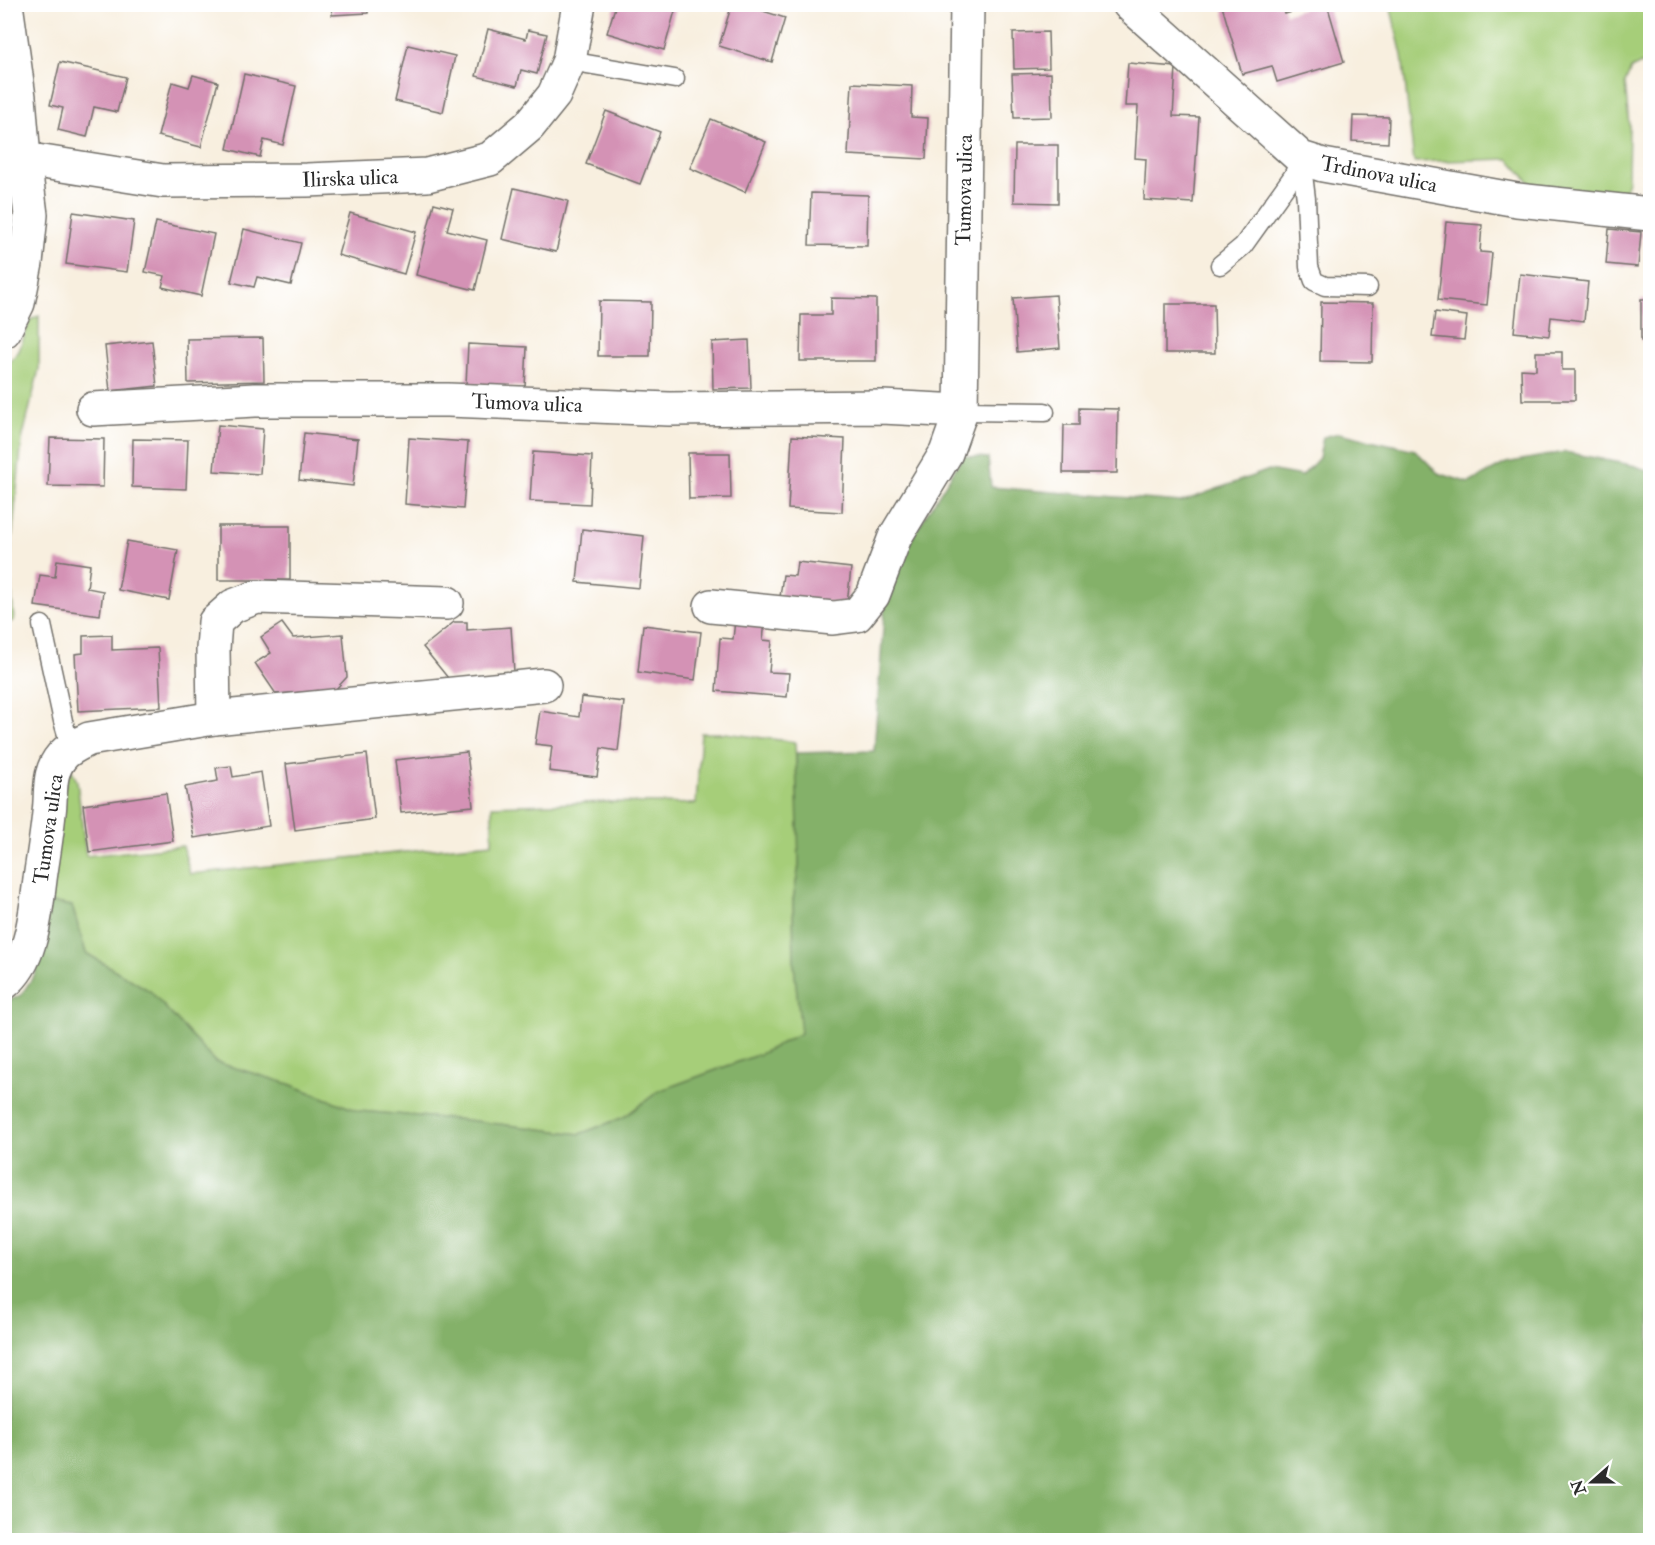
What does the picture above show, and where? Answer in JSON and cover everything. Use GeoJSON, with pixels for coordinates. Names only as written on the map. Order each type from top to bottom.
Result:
{"type":"FeatureCollection","features":[{"type":"Feature","properties":{"kind":"street"},"geometry":{"type":"LineString","coordinates":[[6,4],[19,97],[31,215],[26,263],[9,313]]}},
{"type":"Feature","properties":{"kind":"street","name":"Ilirska ulica"},"geometry":{"type":"LineString","coordinates":[[24,159],[164,181],[307,180],[427,175],[490,159],[529,126],[554,95],[569,61],[579,4]]}},
{"type":"Feature","properties":{"kind":"street","name":"Tumova ulica"},"geometry":{"type":"LineString","coordinates":[[711,606],[833,618],[857,615],[873,595],[895,537],[946,453],[961,411],[967,4]]}},
{"type":"Feature","properties":{"kind":"street","name":"Trdinova ulica"},"geometry":{"type":"LineString","coordinates":[[1129,4],[1301,158],[1323,165],[1517,200],[1650,214]]}},
{"type":"Feature","properties":{"kind":"street","name":"Tumova ulica"},"geometry":{"type":"LineString","coordinates":[[93,409],[255,400],[437,400],[669,409],[882,407],[961,411]]}},
{"type":"Feature","properties":{"kind":"street"},"geometry":{"type":"LineString","coordinates":[[214,718],[215,622],[233,606],[257,597],[447,603]]}},
{"type":"Feature","properties":{"kind":"street","name":"Tumova ulica"},"geometry":{"type":"LineString","coordinates":[[4,983],[11,978],[23,959],[34,925],[50,810],[51,776],[61,757],[71,748],[89,739],[214,718],[544,685]]}},
{"type":"Feature","properties":{"kind":"lane"},"geometry":{"type":"LineString","coordinates":[[569,61],[675,79]]}},
{"type":"Feature","properties":{"kind":"lane"},"geometry":{"type":"LineString","coordinates":[[1220,265],[1243,246],[1293,176],[1301,158]]}},
{"type":"Feature","properties":{"kind":"lane"},"geometry":{"type":"LineString","coordinates":[[1301,158],[1306,199],[1309,267],[1314,281],[1325,286],[1368,287]]}},
{"type":"Feature","properties":{"kind":"lane"},"geometry":{"type":"LineString","coordinates":[[961,411],[1045,412]]}},
{"type":"Feature","properties":{"kind":"lane"},"geometry":{"type":"LineString","coordinates":[[42,625],[71,748]]}},
{"type":"Feature","properties":{"kind":"green space"},"geometry":{"type":"Polygon","coordinates":[[[1390,5],[1650,5],[1650,68],[1641,64],[1631,69],[1625,83],[1629,125],[1628,180],[1622,204],[1570,199],[1531,184],[1509,159],[1414,162],[1402,55],[1390,5]]]}},
{"type":"Feature","properties":{"kind":"green space"},"geometry":{"type":"Polygon","coordinates":[[[39,316],[39,369],[22,440],[9,567],[14,620],[5,625],[5,367],[19,351],[30,320],[39,316]]]}},
{"type":"Feature","properties":{"kind":"green space"},"geometry":{"type":"Polygon","coordinates":[[[1339,433],[1415,450],[1438,473],[1469,483],[1506,463],[1565,452],[1636,466],[1650,472],[1650,1540],[5,1540],[4,1003],[21,995],[35,974],[49,902],[72,906],[86,953],[150,991],[215,1062],[289,1084],[358,1111],[466,1120],[580,1134],[624,1117],[659,1091],[760,1054],[801,1033],[794,965],[793,900],[799,866],[796,753],[874,751],[886,588],[916,531],[963,456],[988,458],[991,487],[1181,502],[1269,470],[1302,476],[1319,458],[1323,437],[1339,433]]]}},
{"type":"Feature","properties":{"kind":"green space"},"geometry":{"type":"Polygon","coordinates":[[[701,733],[725,733],[795,742],[799,866],[793,900],[794,965],[802,1033],[760,1054],[659,1091],[624,1117],[580,1134],[466,1120],[358,1111],[289,1084],[215,1062],[150,991],[86,953],[72,906],[49,902],[60,799],[71,769],[77,781],[86,856],[183,846],[190,874],[492,843],[492,806],[609,802],[696,804],[701,733]]]}},
{"type":"Feature","properties":{"kind":"building"},"geometry":{"type":"Polygon","coordinates":[[[331,4],[368,4],[368,13],[332,15],[331,4]]]}},
{"type":"Feature","properties":{"kind":"building"},"geometry":{"type":"Polygon","coordinates":[[[616,4],[677,4],[664,50],[607,33],[616,4]]]}},
{"type":"Feature","properties":{"kind":"building"},"geometry":{"type":"Polygon","coordinates":[[[732,4],[741,4],[785,18],[772,62],[719,46],[732,4]]]}},
{"type":"Feature","properties":{"kind":"building"},"geometry":{"type":"Polygon","coordinates":[[[1225,4],[1282,4],[1285,14],[1318,4],[1327,4],[1344,62],[1277,82],[1272,66],[1242,74],[1222,6],[1225,4]]]}},
{"type":"Feature","properties":{"kind":"building"},"geometry":{"type":"Polygon","coordinates":[[[488,29],[526,39],[528,30],[547,34],[537,74],[521,70],[517,86],[476,76],[488,29]]]}},
{"type":"Feature","properties":{"kind":"building"},"geometry":{"type":"Polygon","coordinates":[[[1048,32],[1049,68],[1014,69],[1013,33],[1048,32]]]}},
{"type":"Feature","properties":{"kind":"building"},"geometry":{"type":"Polygon","coordinates":[[[408,45],[455,56],[443,112],[395,101],[408,45]]]}},
{"type":"Feature","properties":{"kind":"building"},"geometry":{"type":"Polygon","coordinates":[[[60,62],[126,77],[117,112],[94,107],[87,137],[58,130],[63,108],[50,105],[60,62]]]}},
{"type":"Feature","properties":{"kind":"building"},"geometry":{"type":"Polygon","coordinates":[[[1128,63],[1176,67],[1173,116],[1199,117],[1193,203],[1144,200],[1146,159],[1135,158],[1138,106],[1125,106],[1128,63]]]}},
{"type":"Feature","properties":{"kind":"building"},"geometry":{"type":"Polygon","coordinates":[[[1051,73],[1052,117],[1014,118],[1012,74],[1051,73]]]}},
{"type":"Feature","properties":{"kind":"building"},"geometry":{"type":"Polygon","coordinates":[[[244,74],[296,86],[283,145],[264,140],[260,157],[227,149],[244,74]]]}},
{"type":"Feature","properties":{"kind":"building"},"geometry":{"type":"Polygon","coordinates":[[[193,75],[218,82],[201,147],[158,136],[172,82],[189,87],[193,75]]]}},
{"type":"Feature","properties":{"kind":"building"},"geometry":{"type":"Polygon","coordinates":[[[852,83],[912,86],[911,117],[928,118],[926,159],[848,155],[852,83]]]}},
{"type":"Feature","properties":{"kind":"building"},"geometry":{"type":"Polygon","coordinates":[[[606,111],[660,132],[640,184],[586,164],[606,111]]]}},
{"type":"Feature","properties":{"kind":"building"},"geometry":{"type":"Polygon","coordinates":[[[1353,116],[1389,117],[1388,143],[1352,141],[1353,116]]]}},
{"type":"Feature","properties":{"kind":"building"},"geometry":{"type":"Polygon","coordinates":[[[711,119],[766,142],[745,192],[690,168],[711,119]]]}},
{"type":"Feature","properties":{"kind":"building"},"geometry":{"type":"Polygon","coordinates":[[[1015,145],[1058,145],[1058,203],[1014,202],[1015,145]]]}},
{"type":"Feature","properties":{"kind":"building"},"geometry":{"type":"Polygon","coordinates":[[[514,188],[568,201],[556,252],[502,239],[514,188]]]}},
{"type":"Feature","properties":{"kind":"building"},"geometry":{"type":"Polygon","coordinates":[[[811,193],[868,195],[867,246],[809,245],[811,193]]]}},
{"type":"Feature","properties":{"kind":"building"},"geometry":{"type":"Polygon","coordinates":[[[434,203],[453,208],[447,230],[487,240],[475,290],[416,275],[434,203]]]}},
{"type":"Feature","properties":{"kind":"building"},"geometry":{"type":"Polygon","coordinates":[[[73,212],[134,221],[127,272],[66,264],[73,212]]]}},
{"type":"Feature","properties":{"kind":"building"},"geometry":{"type":"Polygon","coordinates":[[[350,213],[416,232],[404,274],[338,255],[350,213]]]}},
{"type":"Feature","properties":{"kind":"building"},"geometry":{"type":"Polygon","coordinates":[[[156,222],[214,234],[201,296],[162,287],[165,276],[145,272],[156,222]]]}},
{"type":"Feature","properties":{"kind":"building"},"geometry":{"type":"Polygon","coordinates":[[[1446,222],[1482,225],[1480,252],[1492,253],[1487,305],[1438,300],[1446,222]]]}},
{"type":"Feature","properties":{"kind":"building"},"geometry":{"type":"Polygon","coordinates":[[[244,229],[301,243],[291,285],[257,277],[254,287],[231,282],[244,229]]]}},
{"type":"Feature","properties":{"kind":"building"},"geometry":{"type":"Polygon","coordinates":[[[1609,229],[1641,232],[1638,267],[1606,264],[1609,229]]]}},
{"type":"Feature","properties":{"kind":"building"},"geometry":{"type":"Polygon","coordinates":[[[1520,274],[1588,282],[1584,321],[1551,317],[1549,336],[1514,332],[1520,274]]]}},
{"type":"Feature","properties":{"kind":"building"},"geometry":{"type":"Polygon","coordinates":[[[1056,295],[1060,348],[1017,352],[1013,298],[1056,295]]]}},
{"type":"Feature","properties":{"kind":"building"},"geometry":{"type":"Polygon","coordinates":[[[831,298],[876,299],[876,361],[800,361],[801,315],[831,315],[831,298]]]}},
{"type":"Feature","properties":{"kind":"building"},"geometry":{"type":"Polygon","coordinates":[[[1641,299],[1650,299],[1650,341],[1641,341],[1641,299]]]}},
{"type":"Feature","properties":{"kind":"building"},"geometry":{"type":"Polygon","coordinates":[[[599,301],[651,302],[650,356],[598,356],[599,301]]]}},
{"type":"Feature","properties":{"kind":"building"},"geometry":{"type":"Polygon","coordinates":[[[1321,302],[1373,303],[1372,362],[1320,361],[1321,302]]]}},
{"type":"Feature","properties":{"kind":"building"},"geometry":{"type":"Polygon","coordinates":[[[1165,304],[1214,304],[1215,353],[1165,353],[1165,304]]]}},
{"type":"Feature","properties":{"kind":"building"},"geometry":{"type":"Polygon","coordinates":[[[1435,312],[1467,316],[1464,340],[1432,337],[1435,312]]]}},
{"type":"Feature","properties":{"kind":"building"},"geometry":{"type":"Polygon","coordinates":[[[263,338],[264,381],[188,383],[187,339],[263,338]]]}},
{"type":"Feature","properties":{"kind":"building"},"geometry":{"type":"Polygon","coordinates":[[[749,340],[751,388],[713,389],[712,342],[749,340]]]}},
{"type":"Feature","properties":{"kind":"building"},"geometry":{"type":"Polygon","coordinates":[[[152,341],[157,386],[110,391],[105,346],[152,341]]]}},
{"type":"Feature","properties":{"kind":"building"},"geometry":{"type":"Polygon","coordinates":[[[468,344],[527,347],[525,387],[466,384],[468,344]]]}},
{"type":"Feature","properties":{"kind":"building"},"geometry":{"type":"Polygon","coordinates":[[[1536,352],[1562,352],[1562,370],[1575,370],[1575,400],[1522,400],[1521,369],[1536,370],[1536,352]]]}},
{"type":"Feature","properties":{"kind":"building"},"geometry":{"type":"Polygon","coordinates":[[[1079,408],[1118,409],[1117,473],[1063,473],[1064,425],[1079,425],[1079,408]]]}},
{"type":"Feature","properties":{"kind":"building"},"geometry":{"type":"Polygon","coordinates":[[[218,425],[263,429],[260,474],[214,471],[218,425]]]}},
{"type":"Feature","properties":{"kind":"building"},"geometry":{"type":"Polygon","coordinates":[[[304,433],[358,439],[353,486],[299,480],[304,433]]]}},
{"type":"Feature","properties":{"kind":"building"},"geometry":{"type":"Polygon","coordinates":[[[792,436],[845,439],[842,512],[788,509],[792,436]]]}},
{"type":"Feature","properties":{"kind":"building"},"geometry":{"type":"Polygon","coordinates":[[[50,438],[104,439],[103,487],[48,486],[50,438]]]}},
{"type":"Feature","properties":{"kind":"building"},"geometry":{"type":"Polygon","coordinates":[[[409,438],[468,442],[463,509],[405,504],[409,438]]]}},
{"type":"Feature","properties":{"kind":"building"},"geometry":{"type":"Polygon","coordinates":[[[133,439],[188,440],[186,489],[132,487],[133,439]]]}},
{"type":"Feature","properties":{"kind":"building"},"geometry":{"type":"Polygon","coordinates":[[[533,452],[592,456],[590,504],[530,501],[533,452]]]}},
{"type":"Feature","properties":{"kind":"building"},"geometry":{"type":"Polygon","coordinates":[[[688,453],[730,453],[731,498],[689,499],[688,453]]]}},
{"type":"Feature","properties":{"kind":"building"},"geometry":{"type":"Polygon","coordinates":[[[218,526],[290,526],[290,580],[218,580],[218,526]]]}},
{"type":"Feature","properties":{"kind":"building"},"geometry":{"type":"Polygon","coordinates":[[[582,529],[644,536],[639,588],[577,582],[582,529]]]}},
{"type":"Feature","properties":{"kind":"building"},"geometry":{"type":"Polygon","coordinates":[[[127,541],[178,550],[169,600],[118,590],[127,541]]]}},
{"type":"Feature","properties":{"kind":"building"},"geometry":{"type":"Polygon","coordinates":[[[57,560],[90,565],[87,588],[103,591],[100,615],[35,606],[40,575],[55,577],[57,560]]]}},
{"type":"Feature","properties":{"kind":"building"},"geometry":{"type":"Polygon","coordinates":[[[797,562],[851,568],[847,604],[780,597],[783,575],[795,576],[797,562]]]}},
{"type":"Feature","properties":{"kind":"building"},"geometry":{"type":"Polygon","coordinates":[[[735,620],[765,622],[763,640],[772,641],[769,672],[789,673],[787,697],[716,691],[720,638],[733,639],[735,620]]]}},
{"type":"Feature","properties":{"kind":"building"},"geometry":{"type":"Polygon","coordinates":[[[454,622],[467,622],[467,630],[511,627],[514,672],[448,678],[423,647],[454,622]]]}},
{"type":"Feature","properties":{"kind":"building"},"geometry":{"type":"Polygon","coordinates":[[[282,623],[293,638],[343,634],[347,677],[335,690],[276,694],[255,663],[271,653],[261,637],[282,623]]]}},
{"type":"Feature","properties":{"kind":"building"},"geometry":{"type":"Polygon","coordinates":[[[643,625],[701,632],[695,680],[638,672],[643,625]]]}},
{"type":"Feature","properties":{"kind":"building"},"geometry":{"type":"Polygon","coordinates":[[[112,635],[112,650],[158,648],[161,707],[78,711],[75,654],[83,653],[83,636],[112,635]]]}},
{"type":"Feature","properties":{"kind":"building"},"geometry":{"type":"Polygon","coordinates":[[[581,697],[624,702],[618,751],[601,748],[597,777],[549,771],[552,746],[535,744],[540,711],[579,717],[581,697]]]}},
{"type":"Feature","properties":{"kind":"building"},"geometry":{"type":"Polygon","coordinates":[[[467,752],[473,806],[401,813],[395,760],[467,752]]]}},
{"type":"Feature","properties":{"kind":"building"},"geometry":{"type":"Polygon","coordinates":[[[367,754],[375,819],[295,830],[286,764],[367,754]]]}},
{"type":"Feature","properties":{"kind":"building"},"geometry":{"type":"Polygon","coordinates":[[[231,766],[233,777],[261,772],[269,826],[194,838],[185,787],[218,781],[216,768],[231,766]]]}},
{"type":"Feature","properties":{"kind":"building"},"geometry":{"type":"Polygon","coordinates":[[[166,793],[173,841],[89,852],[83,805],[166,793]]]}}]}
